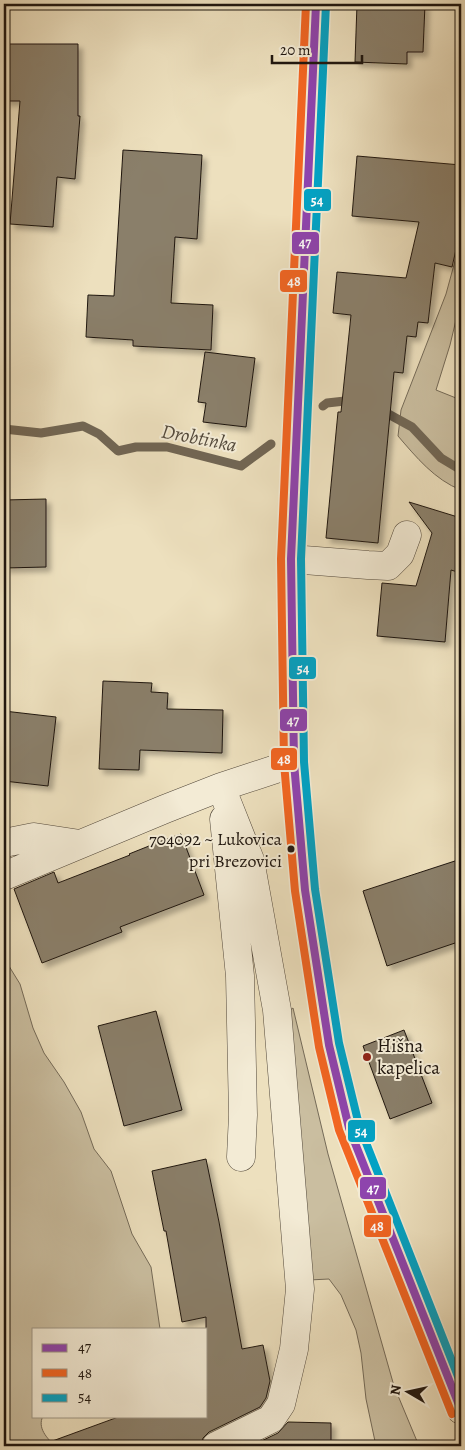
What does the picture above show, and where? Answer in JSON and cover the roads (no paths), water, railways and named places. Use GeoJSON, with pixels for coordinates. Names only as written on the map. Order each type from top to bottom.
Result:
{"type":"FeatureCollection","features":[{"type":"Feature","properties":{"kind":"main road"},"geometry":{"type":"LineString","coordinates":[[316,4],[291,559],[294,763],[305,890],[329,1045],[349,1128],[461,1410]]}},
{"type":"Feature","properties":{"kind":"street"},"geometry":{"type":"LineString","coordinates":[[291,559],[388,566],[400,554],[407,535]]}},
{"type":"Feature","properties":{"kind":"street"},"geometry":{"type":"LineString","coordinates":[[4,876],[221,787],[294,763]]}},
{"type":"Feature","properties":{"kind":"street"},"geometry":{"type":"LineString","coordinates":[[221,787],[240,976],[243,1115],[241,1157]]}},
{"type":"Feature","properties":{"kind":"street"},"geometry":{"type":"LineString","coordinates":[[216,1446],[271,1420],[280,1404],[294,1349],[300,1289],[277,1010],[250,860],[221,787]]}},
{"type":"Feature","properties":{"kind":"street"},"geometry":{"type":"LineString","coordinates":[[4,843],[34,837],[82,844]]}},
{"type":"Feature","properties":{"kind":"waterway","name":"Drobtinka"},"geometry":{"type":"LineString","coordinates":[[323,406],[327,403],[354,400]]}},
{"type":"Feature","properties":{"kind":"waterway","name":"Drobtinka"},"geometry":{"type":"LineString","coordinates":[[381,410],[412,427],[441,458],[461,470]]}},
{"type":"Feature","properties":{"kind":"waterway","name":"Drobtinka"},"geometry":{"type":"LineString","coordinates":[[4,429],[41,433],[83,426],[99,434],[118,451],[136,447],[167,447],[241,466],[271,444]]}},
{"type":"Feature","properties":{"kind":"place","name":"704092 ~ Lukovica pri Brezovici"},"geometry":{"type":"Point","coordinates":[291,849]}},
{"type":"Feature","properties":{"kind":"place","name":"Hišna kapelica"},"geometry":{"type":"Point","coordinates":[367,1057]}}]}
